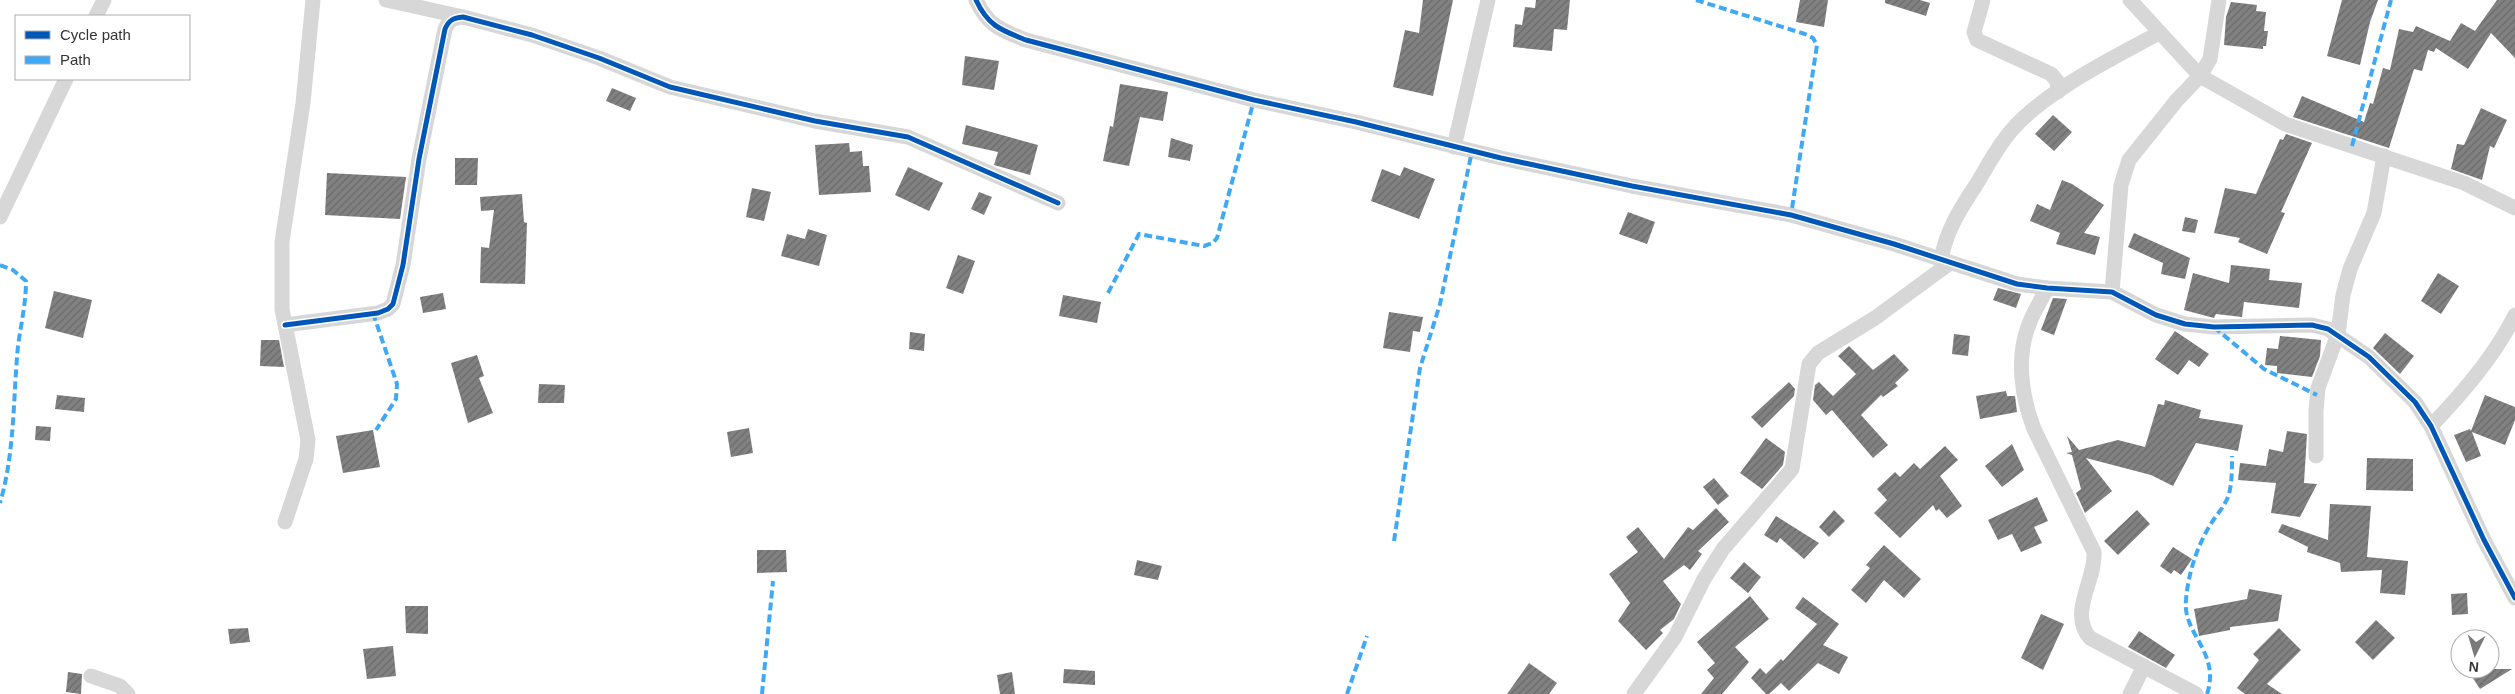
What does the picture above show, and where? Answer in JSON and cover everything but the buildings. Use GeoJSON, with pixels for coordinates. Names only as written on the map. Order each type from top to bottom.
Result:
{"type":"FeatureCollection","features":[{"type":"Feature","properties":{"kind":"street"},"geometry":{"type":"LineString","coordinates":[[96,15],[104,0]]}},
{"type":"Feature","properties":{"kind":"street"},"geometry":{"type":"LineString","coordinates":[[285,522],[306,460],[308,440],[282,309],[282,242],[303,103],[313,0]]}},
{"type":"Feature","properties":{"kind":"street"},"geometry":{"type":"LineString","coordinates":[[386,0],[532,35],[599,58],[670,87],[815,121],[908,137],[1058,203]]}},
{"type":"Feature","properties":{"kind":"street"},"geometry":{"type":"LineString","coordinates":[[976,0],[982,14],[994,27],[1026,40],[1254,100],[1632,186],[1791,215],[1894,244],[2017,284],[2112,292],[2156,315],[2186,324],[2214,327],[2312,325],[2338,334],[2369,357],[2408,396],[2431,426],[2484,540],[2513,590]]}},
{"type":"Feature","properties":{"kind":"street"},"geometry":{"type":"LineString","coordinates":[[1454,147],[1488,0]]}},
{"type":"Feature","properties":{"kind":"street"},"geometry":{"type":"LineString","coordinates":[[1983,0],[1974,32],[1977,40],[2051,74],[2057,81],[2058,92]]}},
{"type":"Feature","properties":{"kind":"street"},"geometry":{"type":"LineString","coordinates":[[2130,0],[2200,76],[2285,124],[2464,183],[2515,208]]}},
{"type":"Feature","properties":{"kind":"street"},"geometry":{"type":"LineString","coordinates":[[2112,292],[2121,185],[2124,170],[2129,160],[2156,125],[2200,76],[2210,59],[2214,44],[2219,0]]}},
{"type":"Feature","properties":{"kind":"street"},"geometry":{"type":"LineString","coordinates":[[285,325],[378,313],[388,309],[393,304],[403,265],[419,159],[445,29],[453,18],[463,17]]}},
{"type":"Feature","properties":{"kind":"street"},"geometry":{"type":"LineString","coordinates":[[1946,261],[1944,244],[1952,222],[2011,130],[2058,92],[2086,73],[2159,32]]}},
{"type":"Feature","properties":{"kind":"street"},"geometry":{"type":"LineString","coordinates":[[0,217],[66,80]]}},
{"type":"Feature","properties":{"kind":"street"},"geometry":{"type":"LineString","coordinates":[[2316,456],[2318,388],[2338,334],[2343,295],[2350,270],[2374,212],[2384,156]]}},
{"type":"Feature","properties":{"kind":"street"},"geometry":{"type":"LineString","coordinates":[[1634,694],[1675,637],[1704,579],[1723,549],[1792,469],[1808,364],[1818,353],[1876,318],[1946,261]]}},
{"type":"Feature","properties":{"kind":"street"},"geometry":{"type":"LineString","coordinates":[[2047,288],[2028,326],[2021,367],[2027,412],[2094,552],[2095,561],[2084,597],[2081,620],[2083,629],[2090,638],[2143,668],[2196,694]]}},
{"type":"Feature","properties":{"kind":"street"},"geometry":{"type":"LineString","coordinates":[[2431,426],[2452,404],[2488,357],[2515,315]]}},
{"type":"Feature","properties":{"kind":"street"},"geometry":{"type":"LineString","coordinates":[[2130,694],[2143,668]]}},
{"type":"Feature","properties":{"kind":"street"},"geometry":{"type":"LineString","coordinates":[[91,676],[120,686],[128,694]]}},
{"type":"Feature","properties":{"kind":"marked path"},"geometry":{"type":"LineString","coordinates":[[1696,0],[1805,34],[1813,38],[1817,45],[1791,215]]}},
{"type":"Feature","properties":{"kind":"marked path"},"geometry":{"type":"LineString","coordinates":[[2352,146],[2391,0]]}},
{"type":"Feature","properties":{"kind":"marked path"},"geometry":{"type":"LineString","coordinates":[[1108,293],[1139,234],[1204,246],[1213,243],[1217,238],[1254,100]]}},
{"type":"Feature","properties":{"kind":"marked path"},"geometry":{"type":"LineString","coordinates":[[1394,541],[1420,368],[1440,304],[1472,151]]}},
{"type":"Feature","properties":{"kind":"marked path"},"geometry":{"type":"LineString","coordinates":[[0,265],[13,270],[26,281],[18,346],[11,445],[0,503]]}},
{"type":"Feature","properties":{"kind":"marked path"},"geometry":{"type":"LineString","coordinates":[[373,313],[397,384],[396,399],[376,430]]}},
{"type":"Feature","properties":{"kind":"marked path"},"geometry":{"type":"LineString","coordinates":[[2214,327],[2264,369],[2317,395]]}},
{"type":"Feature","properties":{"kind":"marked path"},"geometry":{"type":"LineString","coordinates":[[2207,694],[2210,679],[2209,666],[2186,612],[2186,600],[2191,572],[2204,535],[2229,494],[2232,456]]}},
{"type":"Feature","properties":{"kind":"marked path"},"geometry":{"type":"LineString","coordinates":[[762,694],[773,581]]}},
{"type":"Feature","properties":{"kind":"marked path"},"geometry":{"type":"LineString","coordinates":[[1347,694],[1367,636]]}},
{"type":"Feature","properties":{"kind":"cycle path"},"geometry":{"type":"LineString","coordinates":[[976,0],[985,16],[996,26],[1026,40],[1254,100],[1356,122],[1501,158],[1632,186],[1791,215],[1894,244],[2017,284],[2112,292],[2156,315],[2185,324],[2214,327],[2312,325],[2328,329],[2369,357],[2415,402],[2431,426],[2484,540],[2515,598]]}},
{"type":"Feature","properties":{"kind":"cycle path"},"geometry":{"type":"LineString","coordinates":[[285,325],[378,313],[388,309],[393,304],[403,265],[419,159],[445,29],[448,23],[460,17],[532,35],[599,58],[670,87],[815,121],[908,137],[1058,203]]}}]}
